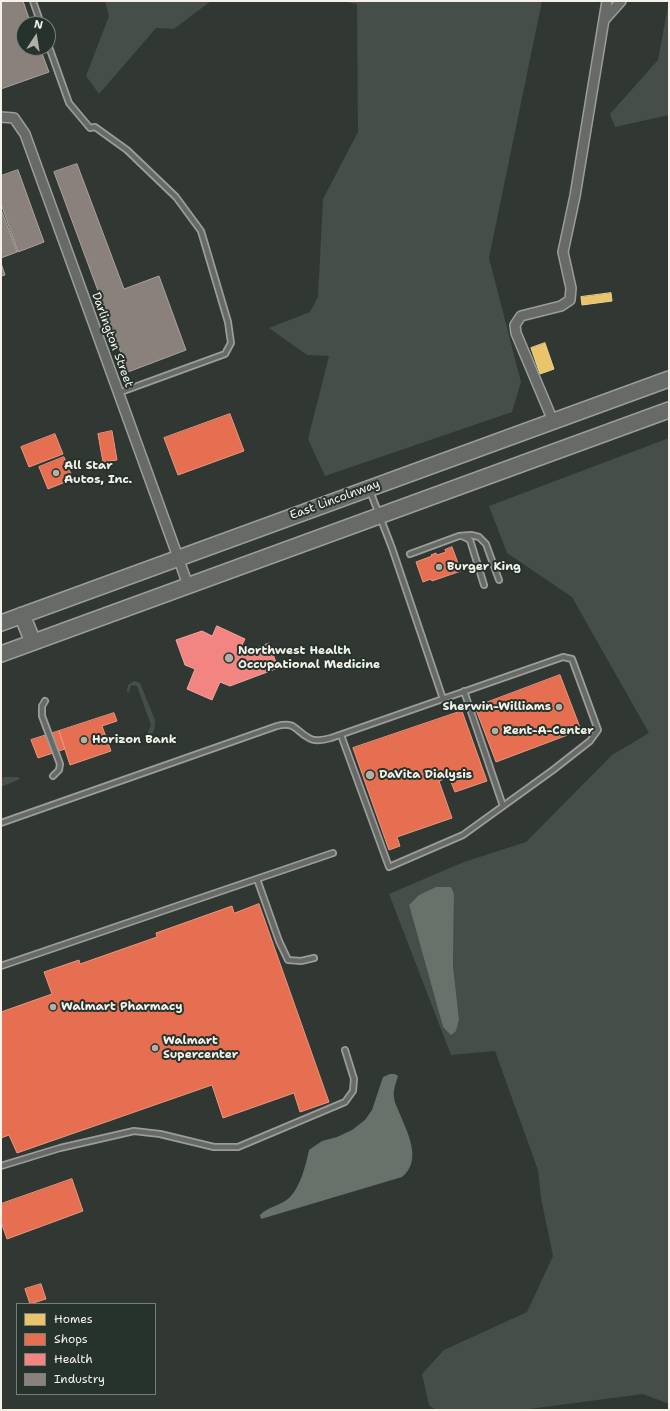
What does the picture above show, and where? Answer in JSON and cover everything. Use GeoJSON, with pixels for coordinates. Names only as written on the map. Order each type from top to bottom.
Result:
{"type":"FeatureCollection","features":[{"type":"Feature","properties":{"kind":"main road","name":"East Lincolnway"},"geometry":{"type":"LineString","coordinates":[[1,623],[178,557],[669,379]]}},
{"type":"Feature","properties":{"kind":"main road"},"geometry":{"type":"LineString","coordinates":[[1,654],[669,410]]}},
{"type":"Feature","properties":{"kind":"main road"},"geometry":{"type":"LineString","coordinates":[[22,615],[33,642]]}},
{"type":"Feature","properties":{"kind":"street"},"geometry":{"type":"LineString","coordinates":[[553,421],[516,333],[515,325],[521,316],[561,306],[570,300],[571,288],[563,252],[575,196],[607,1]]}},
{"type":"Feature","properties":{"kind":"street"},"geometry":{"type":"LineString","coordinates":[[604,20],[621,1]]}},
{"type":"Feature","properties":{"kind":"street","name":"Darlington Street"},"geometry":{"type":"LineString","coordinates":[[1,117],[14,118],[25,134],[188,585]]}},
{"type":"Feature","properties":{"kind":"lane"},"geometry":{"type":"LineString","coordinates":[[33,1],[38,16]]}},
{"type":"Feature","properties":{"kind":"lane"},"geometry":{"type":"LineString","coordinates":[[52,56],[69,103],[90,128],[95,127],[126,150],[176,197],[201,231],[228,322],[231,343],[225,354],[118,393]]}},
{"type":"Feature","properties":{"kind":"lane"},"geometry":{"type":"LineString","coordinates":[[369,488],[380,515],[443,699]]}},
{"type":"Feature","properties":{"kind":"lane"},"geometry":{"type":"LineString","coordinates":[[410,554],[462,536],[471,535],[479,537],[486,544],[499,580]]}},
{"type":"Feature","properties":{"kind":"lane"},"geometry":{"type":"LineString","coordinates":[[462,536],[470,540],[484,585]]}},
{"type":"Feature","properties":{"kind":"lane"},"geometry":{"type":"LineString","coordinates":[[1,823],[285,724],[292,725],[309,739],[320,741],[341,735],[562,657],[572,659],[598,730],[590,741],[584,746],[463,835],[389,867],[341,735]]}},
{"type":"Feature","properties":{"kind":"lane"},"geometry":{"type":"LineString","coordinates":[[464,692],[503,806]]}},
{"type":"Feature","properties":{"kind":"lane"},"geometry":{"type":"LineString","coordinates":[[45,701],[42,706],[42,716],[60,764],[58,770],[53,776]]}},
{"type":"Feature","properties":{"kind":"lane"},"geometry":{"type":"LineString","coordinates":[[1,966],[333,853]]}},
{"type":"Feature","properties":{"kind":"lane"},"geometry":{"type":"LineString","coordinates":[[257,879],[279,941],[288,960],[301,961],[314,958]]}},
{"type":"Feature","properties":{"kind":"lane"},"geometry":{"type":"LineString","coordinates":[[1,1161],[2,1166],[60,1148],[134,1131],[160,1134],[214,1147],[238,1147],[345,1102],[353,1091],[354,1079],[345,1050]]}},
{"type":"Feature","properties":{"kind":"shaded area"},"geometry":{"type":"Polygon","coordinates":[[[105,1],[211,1],[174,29],[156,28],[99,94],[86,76],[109,16],[105,1]]]}},
{"type":"Feature","properties":{"kind":"shaded area"},"geometry":{"type":"Polygon","coordinates":[[[340,1],[542,1],[489,258],[521,382],[512,412],[325,476],[308,439],[329,356],[307,355],[269,328],[310,312],[318,297],[323,199],[358,132],[357,4],[340,1]]]}},
{"type":"Feature","properties":{"kind":"shaded area"},"geometry":{"type":"Polygon","coordinates":[[[669,1],[669,115],[615,127],[610,114],[658,60],[669,1]]]}},
{"type":"Feature","properties":{"kind":"shaded area"},"geometry":{"type":"Polygon","coordinates":[[[669,438],[669,1404],[643,1394],[522,1410],[436,1410],[429,1405],[422,1374],[444,1350],[527,1312],[553,1256],[541,1198],[538,1170],[495,1051],[451,1055],[389,894],[464,862],[526,842],[612,755],[649,733],[572,597],[507,553],[489,506],[669,438]],[[454,894],[409,905],[443,1027],[459,1019],[453,965],[454,894]]]}},
{"type":"Feature","properties":{"kind":"shaded area"},"geometry":{"type":"Polygon","coordinates":[[[134,681],[140,683],[155,720],[154,728],[149,741],[145,739],[151,725],[137,686],[131,685],[129,692],[127,692],[128,685],[134,681]]]}},
{"type":"Feature","properties":{"kind":"shaded area"},"geometry":{"type":"Polygon","coordinates":[[[4,777],[18,777],[20,779],[1,787],[1,780],[4,777]]]}},
{"type":"Feature","properties":{"kind":"shaded area"},"geometry":{"type":"Polygon","coordinates":[[[436,887],[451,887],[454,894],[453,965],[459,1019],[456,1031],[451,1035],[443,1027],[409,905],[419,895],[436,887]]]}},
{"type":"Feature","properties":{"kind":"shaded area"},"geometry":{"type":"Polygon","coordinates":[[[390,1074],[395,1074],[398,1076],[394,1089],[394,1099],[409,1137],[412,1154],[412,1162],[402,1177],[261,1219],[260,1215],[285,1201],[294,1192],[304,1171],[309,1150],[322,1141],[337,1137],[352,1130],[365,1120],[372,1110],[383,1077],[390,1074]]]}},
{"type":"Feature","properties":{"kind":"building: Homes"},"geometry":{"type":"Polygon","coordinates":[[[611,293],[612,301],[582,305],[581,297],[611,293]]]}},
{"type":"Feature","properties":{"kind":"building: Homes"},"geometry":{"type":"Polygon","coordinates":[[[545,343],[554,369],[540,374],[531,348],[545,343]]]}},
{"type":"Feature","properties":{"kind":"building: Shops"},"geometry":{"type":"Polygon","coordinates":[[[230,414],[244,451],[178,475],[164,438],[230,414]]]}},
{"type":"Feature","properties":{"kind":"building: Shops"},"geometry":{"type":"Polygon","coordinates":[[[112,431],[117,460],[103,462],[98,434],[112,431]]]}},
{"type":"Feature","properties":{"kind":"building: Shops"},"geometry":{"type":"Polygon","coordinates":[[[55,434],[63,454],[29,467],[21,447],[55,434]]]}},
{"type":"Feature","properties":{"kind":"building: Shops","name":"All Star Autos, Inc."},"geometry":{"type":"Polygon","coordinates":[[[64,457],[73,479],[48,489],[39,467],[64,457]]]}},
{"type":"Feature","properties":{"kind":"building: Shops","name":"Burger King"},"geometry":{"type":"Polygon","coordinates":[[[452,547],[461,571],[432,581],[431,579],[423,582],[416,562],[436,553],[437,555],[446,552],[445,550],[452,547]]]}},
{"type":"Feature","properties":{"kind":"building: Shops"},"geometry":{"type":"Polygon","coordinates":[[[560,675],[581,730],[496,762],[475,707],[560,675]]]}},
{"type":"Feature","properties":{"kind":"building: Shops"},"geometry":{"type":"Polygon","coordinates":[[[462,711],[487,781],[455,792],[449,777],[439,781],[452,818],[397,837],[400,846],[389,850],[353,748],[462,711]]]}},
{"type":"Feature","properties":{"kind":"building: Shops","name":"Horizon Bank"},"geometry":{"type":"Polygon","coordinates":[[[114,713],[117,721],[102,726],[111,751],[70,765],[59,731],[114,713]]]}},
{"type":"Feature","properties":{"kind":"building: Shops"},"geometry":{"type":"Polygon","coordinates":[[[59,731],[65,749],[38,758],[31,740],[59,731]]]}},
{"type":"Feature","properties":{"kind":"building: Shops","name":"Walmart Supercenter"},"geometry":{"type":"Polygon","coordinates":[[[259,904],[329,1102],[300,1112],[294,1093],[223,1118],[212,1085],[17,1153],[9,1135],[1,1138],[1,1012],[52,994],[44,972],[79,960],[80,964],[157,937],[156,933],[232,906],[234,913],[259,904]]]}},
{"type":"Feature","properties":{"kind":"building: Shops"},"geometry":{"type":"Polygon","coordinates":[[[72,1179],[83,1211],[7,1239],[1,1222],[1,1204],[72,1179]]]}},
{"type":"Feature","properties":{"kind":"building: Shops"},"geometry":{"type":"Polygon","coordinates":[[[41,1284],[46,1299],[30,1303],[25,1289],[41,1284]]]}},
{"type":"Feature","properties":{"kind":"building: Health","name":"Northwest Health Occupational Medicine"},"geometry":{"type":"Polygon","coordinates":[[[217,626],[245,639],[240,649],[245,652],[269,643],[278,668],[230,686],[220,682],[212,700],[187,689],[195,669],[185,665],[176,640],[202,631],[212,636],[217,626]]]}},
{"type":"Feature","properties":{"kind":"building: Industry"},"geometry":{"type":"Polygon","coordinates":[[[1,1],[23,1],[28,16],[16,16],[16,56],[43,56],[49,72],[1,89],[1,1]]]}},
{"type":"Feature","properties":{"kind":"building: Industry"},"geometry":{"type":"Polygon","coordinates":[[[77,164],[124,289],[159,276],[186,350],[128,372],[54,172],[77,164]]]}},
{"type":"Feature","properties":{"kind":"building: Industry"},"geometry":{"type":"Polygon","coordinates":[[[18,170],[44,242],[18,252],[1,204],[1,176],[18,170]]]}},
{"type":"Feature","properties":{"kind":"building: Industry"},"geometry":{"type":"Polygon","coordinates":[[[1,209],[17,252],[1,258],[1,209]]]}},
{"type":"Feature","properties":{"kind":"building: Industry"},"geometry":{"type":"Polygon","coordinates":[[[1,263],[5,275],[1,276],[1,263]]]}},
{"type":"Feature","properties":{"kind":"place","name":"All Star Autos, Inc."},"geometry":{"type":"Point","coordinates":[56,473]}},
{"type":"Feature","properties":{"kind":"place","name":"Burger King"},"geometry":{"type":"Point","coordinates":[439,567]}},
{"type":"Feature","properties":{"kind":"place","name":"Northwest Health Occupational Medicine"},"geometry":{"type":"Point","coordinates":[229,658]}},
{"type":"Feature","properties":{"kind":"place","name":"Sherwin-Williams"},"geometry":{"type":"Point","coordinates":[559,707]}},
{"type":"Feature","properties":{"kind":"place","name":"Rent-A-Center"},"geometry":{"type":"Point","coordinates":[495,731]}},
{"type":"Feature","properties":{"kind":"place","name":"Horizon Bank"},"geometry":{"type":"Point","coordinates":[84,740]}},
{"type":"Feature","properties":{"kind":"place","name":"DaVita Dialysis"},"geometry":{"type":"Point","coordinates":[370,775]}},
{"type":"Feature","properties":{"kind":"place","name":"Walmart Pharmacy"},"geometry":{"type":"Point","coordinates":[53,1007]}},
{"type":"Feature","properties":{"kind":"place","name":"Walmart Supercenter"},"geometry":{"type":"Point","coordinates":[155,1048]}}]}
